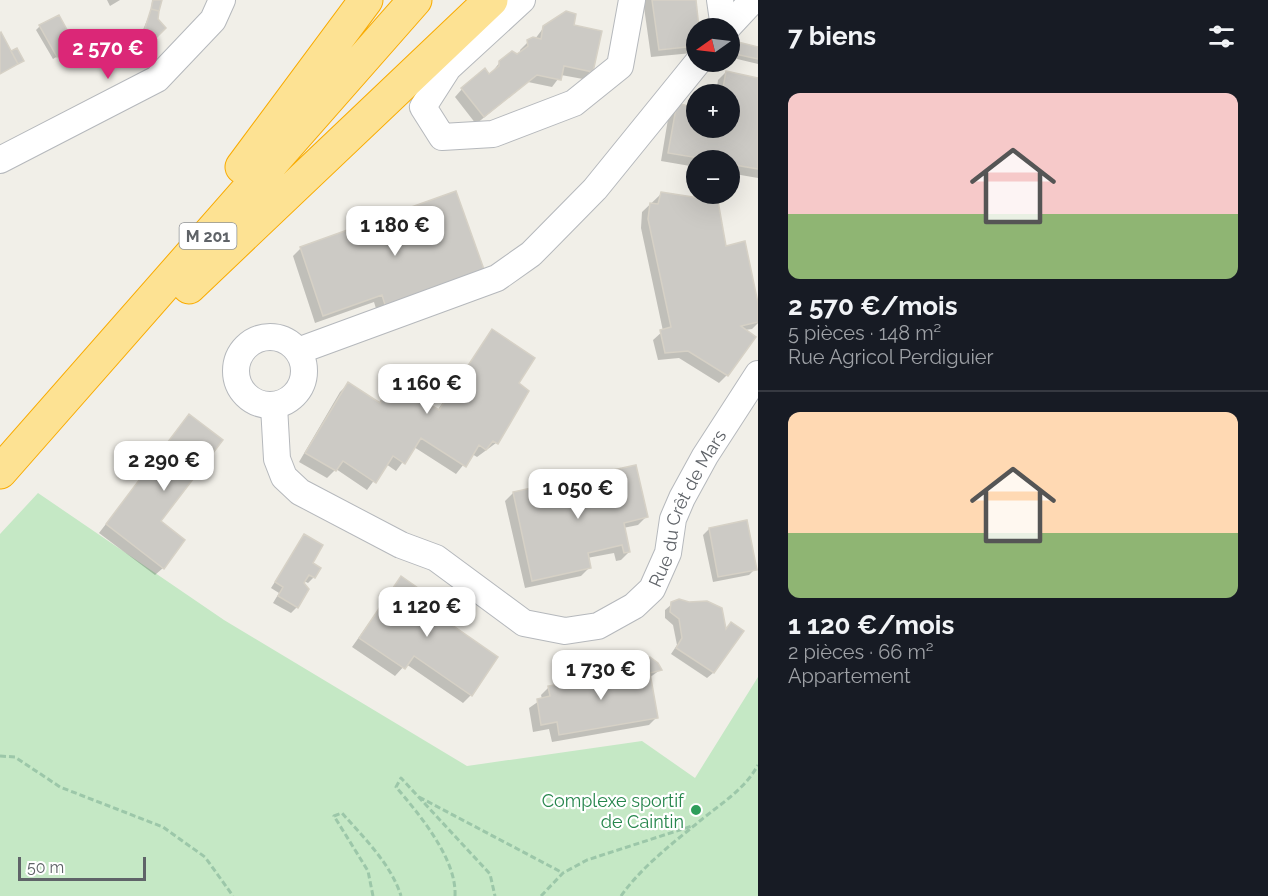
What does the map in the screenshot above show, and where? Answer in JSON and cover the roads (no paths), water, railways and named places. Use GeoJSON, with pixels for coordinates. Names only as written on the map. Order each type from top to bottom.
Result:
{"type":"FeatureCollection","features":[{"type":"Feature","properties":{"kind":"highway"},"geometry":{"type":"LineString","coordinates":[[235,175],[366,0]]}},
{"type":"Feature","properties":{"kind":"highway","name":"M 201"},"geometry":{"type":"LineString","coordinates":[[0,441],[393,0]]}},
{"type":"Feature","properties":{"kind":"highway","name":"M 201"},"geometry":{"type":"LineString","coordinates":[[0,472],[415,0]]}},
{"type":"Feature","properties":{"kind":"highway"},"geometry":{"type":"LineString","coordinates":[[40,428],[490,0]]}},
{"type":"Feature","properties":{"kind":"street"},"geometry":{"type":"LineString","coordinates":[[0,160],[157,79],[213,20],[222,0]]}},
{"type":"Feature","properties":{"kind":"street"},"geometry":{"type":"LineString","coordinates":[[522,0],[448,68],[423,107],[442,137],[493,134],[574,103],[620,66],[632,0]]}},
{"type":"Feature","properties":{"kind":"street"},"geometry":{"type":"LineString","coordinates":[[720,0],[723,18]]}},
{"type":"Feature","properties":{"kind":"street"},"geometry":{"type":"LineString","coordinates":[[735,18],[753,0]]}},
{"type":"Feature","properties":{"kind":"street"},"geometry":{"type":"LineString","coordinates":[[298,351],[497,278],[531,254],[595,189],[690,72]]}},
{"type":"Feature","properties":{"kind":"street"},"geometry":{"type":"LineString","coordinates":[[266,336],[284,339],[298,351],[305,368],[302,386],[291,400],[274,406],[256,403],[242,392],[235,375],[238,357],[249,343],[266,336]]}},
{"type":"Feature","properties":{"kind":"street","name":"Rue du Crêt de Mars"},"geometry":{"type":"LineString","coordinates":[[274,406],[277,459],[284,477],[300,492],[401,544],[436,558],[524,623],[565,631],[598,626],[634,606],[652,589],[668,553],[673,519],[682,498],[705,456],[758,374]]}},
{"type":"Feature","properties":{"kind":"place","name":"Complexe sportif de Caintin"},"geometry":{"type":"Point","coordinates":[696,810]}}]}
